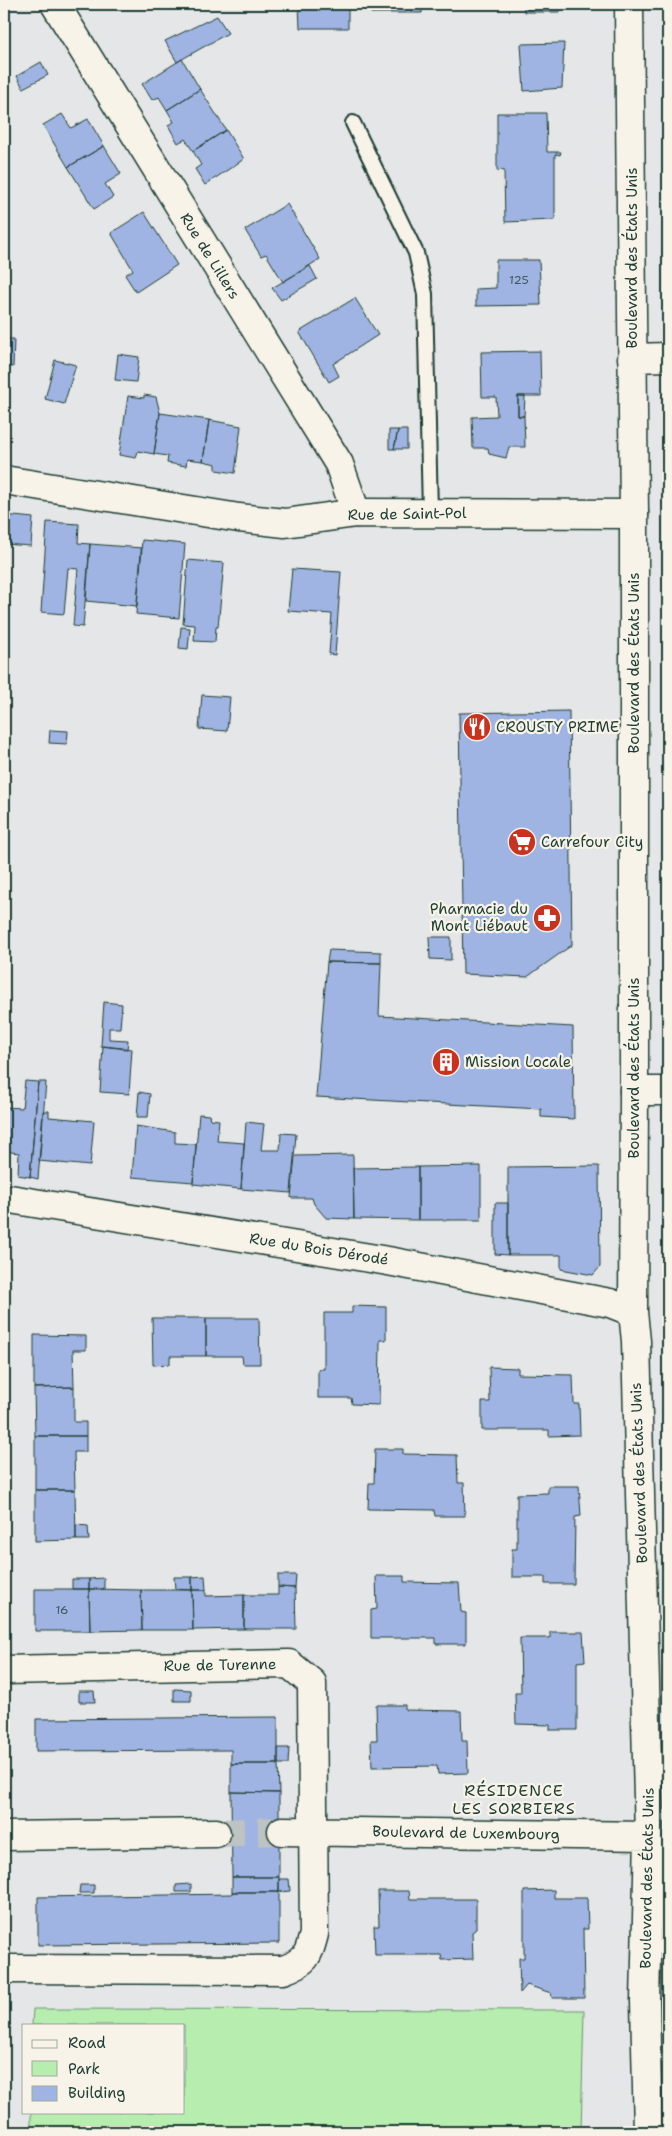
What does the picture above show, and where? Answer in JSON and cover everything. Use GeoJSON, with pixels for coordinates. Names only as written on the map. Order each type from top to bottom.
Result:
{"type":"FeatureCollection","features":[{"type":"Feature","properties":{"kind":"street","name":"Rue de Lillers"},"geometry":{"type":"LineString","coordinates":[[55,4],[339,464],[356,512]]}},
{"type":"Feature","properties":{"kind":"street","name":"Boulevard des États Unis"},"geometry":{"type":"LineString","coordinates":[[629,4],[634,514],[633,1312],[636,1341],[649,1836],[645,2001],[648,2132]]}},
{"type":"Feature","properties":{"kind":"street"},"geometry":{"type":"LineString","coordinates":[[632,358],[668,357]]}},
{"type":"Feature","properties":{"kind":"street","name":"Rue de Saint-Pol"},"geometry":{"type":"LineString","coordinates":[[4,480],[239,518],[285,523],[356,512],[634,514]]}},
{"type":"Feature","properties":{"kind":"street"},"geometry":{"type":"LineString","coordinates":[[634,1091],[668,1091]]}},
{"type":"Feature","properties":{"kind":"street","name":"Rue du Bois Dérodé"},"geometry":{"type":"LineString","coordinates":[[4,1198],[388,1261],[610,1304],[633,1312]]}},
{"type":"Feature","properties":{"kind":"street","name":"Rue de Turenne"},"geometry":{"type":"LineString","coordinates":[[4,1670],[289,1664],[312,1682],[313,1831]]}},
{"type":"Feature","properties":{"kind":"street","name":"Boulevard de Luxembourg"},"geometry":{"type":"LineString","coordinates":[[282,1831],[649,1836]]}},
{"type":"Feature","properties":{"kind":"street"},"geometry":{"type":"LineString","coordinates":[[4,1969],[283,1970],[301,1963],[309,1952],[314,1934],[313,1831]]}},
{"type":"Feature","properties":{"kind":"street"},"geometry":{"type":"LineString","coordinates":[[4,1836],[216,1832]]}},
{"type":"Feature","properties":{"kind":"lane"},"geometry":{"type":"LineString","coordinates":[[353,123],[416,253],[425,294],[430,512]]}},
{"type":"Feature","properties":{"kind":"green space"},"geometry":{"type":"Polygon","coordinates":[[[33,2009],[584,2010],[581,2132],[31,2132],[31,2114],[185,2114],[185,2024],[32,2024],[33,2009]]]}},
{"type":"Feature","properties":{"kind":"building"},"geometry":{"type":"Polygon","coordinates":[[[299,4],[348,4],[348,28],[300,28],[299,4]]]}},
{"type":"Feature","properties":{"kind":"building"},"geometry":{"type":"Polygon","coordinates":[[[371,4],[422,4],[422,13],[371,13],[371,4]]]}},
{"type":"Feature","properties":{"kind":"building"},"geometry":{"type":"Polygon","coordinates":[[[524,4],[560,4],[560,12],[524,12],[524,4]]]}},
{"type":"Feature","properties":{"kind":"building"},"geometry":{"type":"Polygon","coordinates":[[[217,16],[228,33],[177,62],[165,41],[217,16]]]}},
{"type":"Feature","properties":{"kind":"building"},"geometry":{"type":"Polygon","coordinates":[[[564,43],[562,88],[524,91],[521,44],[564,43]]]}},
{"type":"Feature","properties":{"kind":"building"},"geometry":{"type":"Polygon","coordinates":[[[182,59],[200,89],[167,110],[159,97],[152,100],[142,84],[182,59]]]}},
{"type":"Feature","properties":{"kind":"building"},"geometry":{"type":"Polygon","coordinates":[[[41,62],[48,75],[23,88],[17,76],[41,62]]]}},
{"type":"Feature","properties":{"kind":"building"},"geometry":{"type":"Polygon","coordinates":[[[200,89],[226,130],[193,151],[185,139],[178,143],[168,125],[174,122],[167,110],[200,89]]]}},
{"type":"Feature","properties":{"kind":"building"},"geometry":{"type":"Polygon","coordinates":[[[497,113],[546,113],[547,152],[561,152],[560,155],[555,154],[555,220],[505,222],[504,170],[497,171],[497,113]]]}},
{"type":"Feature","properties":{"kind":"building"},"geometry":{"type":"Polygon","coordinates":[[[62,114],[71,128],[88,119],[104,146],[68,167],[43,125],[62,114]]]}},
{"type":"Feature","properties":{"kind":"building"},"geometry":{"type":"Polygon","coordinates":[[[226,130],[244,159],[205,185],[195,169],[201,165],[193,151],[226,130]]]}},
{"type":"Feature","properties":{"kind":"building"},"geometry":{"type":"Polygon","coordinates":[[[104,146],[121,174],[105,184],[113,197],[94,209],[68,167],[104,146]]]}},
{"type":"Feature","properties":{"kind":"building"},"geometry":{"type":"Polygon","coordinates":[[[287,204],[320,259],[283,282],[266,254],[261,256],[245,230],[287,204]]]}},
{"type":"Feature","properties":{"kind":"building"},"geometry":{"type":"Polygon","coordinates":[[[144,212],[177,265],[136,292],[125,275],[133,270],[111,233],[144,212]]]}},
{"type":"Feature","properties":{"kind":"building"},"geometry":{"type":"Polygon","coordinates":[[[496,260],[539,260],[541,305],[476,306],[476,289],[496,288],[496,260]]]}},
{"type":"Feature","properties":{"kind":"building"},"geometry":{"type":"Polygon","coordinates":[[[310,266],[317,279],[281,300],[272,288],[310,266]]]}},
{"type":"Feature","properties":{"kind":"building"},"geometry":{"type":"Polygon","coordinates":[[[355,298],[378,335],[333,364],[339,376],[329,382],[299,332],[355,298]]]}},
{"type":"Feature","properties":{"kind":"building"},"geometry":{"type":"Polygon","coordinates":[[[4,339],[14,339],[13,367],[4,366],[4,339]]]}},
{"type":"Feature","properties":{"kind":"building"},"geometry":{"type":"Polygon","coordinates":[[[540,351],[541,396],[518,396],[518,416],[524,416],[525,447],[509,447],[506,458],[489,454],[488,448],[473,448],[472,417],[497,416],[496,397],[482,397],[481,352],[540,351]]]}},
{"type":"Feature","properties":{"kind":"building"},"geometry":{"type":"Polygon","coordinates":[[[118,354],[139,357],[136,382],[115,380],[118,354]]]}},
{"type":"Feature","properties":{"kind":"building"},"geometry":{"type":"Polygon","coordinates":[[[55,360],[76,365],[64,404],[45,399],[55,360]]]}},
{"type":"Feature","properties":{"kind":"building"},"geometry":{"type":"Polygon","coordinates":[[[144,395],[156,397],[160,413],[154,454],[138,451],[136,458],[119,455],[128,396],[144,398],[144,395]]]}},
{"type":"Feature","properties":{"kind":"building"},"geometry":{"type":"Polygon","coordinates":[[[518,396],[525,396],[524,416],[518,416],[518,396]]]}},
{"type":"Feature","properties":{"kind":"building"},"geometry":{"type":"Polygon","coordinates":[[[160,413],[209,420],[203,461],[187,459],[186,466],[167,463],[168,456],[154,454],[160,413]]]}},
{"type":"Feature","properties":{"kind":"building"},"geometry":{"type":"Polygon","coordinates":[[[209,420],[241,426],[235,473],[216,470],[216,464],[203,461],[209,420]]]}},
{"type":"Feature","properties":{"kind":"building"},"geometry":{"type":"Polygon","coordinates":[[[389,430],[398,430],[394,449],[389,449],[389,430]]]}},
{"type":"Feature","properties":{"kind":"building"},"geometry":{"type":"Polygon","coordinates":[[[398,430],[407,430],[407,449],[394,449],[398,430]]]}},
{"type":"Feature","properties":{"kind":"building"},"geometry":{"type":"Polygon","coordinates":[[[4,515],[33,518],[31,546],[4,544],[4,515]]]}},
{"type":"Feature","properties":{"kind":"building"},"geometry":{"type":"Polygon","coordinates":[[[47,522],[79,524],[78,543],[90,544],[83,627],[73,626],[78,569],[68,568],[64,614],[41,612],[47,522]]]}},
{"type":"Feature","properties":{"kind":"building"},"geometry":{"type":"Polygon","coordinates":[[[142,540],[185,544],[179,618],[136,614],[142,540]]]}},
{"type":"Feature","properties":{"kind":"building"},"geometry":{"type":"Polygon","coordinates":[[[90,544],[142,548],[137,606],[86,601],[90,544]]]}},
{"type":"Feature","properties":{"kind":"building"},"geometry":{"type":"Polygon","coordinates":[[[188,560],[224,563],[215,642],[194,641],[195,625],[183,624],[188,560]]]}},
{"type":"Feature","properties":{"kind":"building"},"geometry":{"type":"Polygon","coordinates":[[[292,569],[341,572],[335,655],[329,654],[332,614],[288,611],[292,569]]]}},
{"type":"Feature","properties":{"kind":"building"},"geometry":{"type":"Polygon","coordinates":[[[181,627],[190,628],[188,649],[179,648],[181,627]]]}},
{"type":"Feature","properties":{"kind":"building"},"geometry":{"type":"Polygon","coordinates":[[[202,695],[230,697],[227,731],[199,729],[202,695]]]}},
{"type":"Feature","properties":{"kind":"building"},"geometry":{"type":"Polygon","coordinates":[[[569,711],[572,945],[527,977],[463,974],[459,713],[569,711]]]}},
{"type":"Feature","properties":{"kind":"building"},"geometry":{"type":"Polygon","coordinates":[[[50,730],[68,731],[67,744],[49,743],[50,730]]]}},
{"type":"Feature","properties":{"kind":"building"},"geometry":{"type":"Polygon","coordinates":[[[429,937],[451,937],[451,960],[430,959],[429,937]]]}},
{"type":"Feature","properties":{"kind":"building"},"geometry":{"type":"Polygon","coordinates":[[[329,950],[381,952],[381,963],[327,962],[329,950]]]}},
{"type":"Feature","properties":{"kind":"building","name":"Mission Locale"},"geometry":{"type":"Polygon","coordinates":[[[327,962],[381,963],[379,1016],[573,1027],[574,1119],[541,1117],[541,1109],[316,1097],[327,962]]]}},
{"type":"Feature","properties":{"kind":"building"},"geometry":{"type":"Polygon","coordinates":[[[104,1002],[122,1004],[120,1028],[109,1028],[109,1039],[128,1040],[127,1049],[101,1046],[104,1002]]]}},
{"type":"Feature","properties":{"kind":"building"},"geometry":{"type":"Polygon","coordinates":[[[103,1046],[132,1049],[129,1094],[100,1092],[103,1046]]]}},
{"type":"Feature","properties":{"kind":"building"},"geometry":{"type":"Polygon","coordinates":[[[25,1081],[38,1082],[30,1177],[18,1175],[19,1153],[4,1151],[4,1107],[22,1108],[25,1081]]]}},
{"type":"Feature","properties":{"kind":"building"},"geometry":{"type":"Polygon","coordinates":[[[38,1082],[46,1082],[38,1179],[30,1177],[38,1082]]]}},
{"type":"Feature","properties":{"kind":"building"},"geometry":{"type":"Polygon","coordinates":[[[139,1092],[150,1094],[148,1117],[137,1117],[139,1092]]]}},
{"type":"Feature","properties":{"kind":"building"},"geometry":{"type":"Polygon","coordinates":[[[43,1111],[49,1111],[49,1117],[94,1121],[90,1166],[39,1161],[43,1111]]]}},
{"type":"Feature","properties":{"kind":"building"},"geometry":{"type":"Polygon","coordinates":[[[199,1114],[209,1115],[210,1119],[219,1120],[217,1141],[244,1143],[241,1189],[193,1184],[199,1114]]]}},
{"type":"Feature","properties":{"kind":"building"},"geometry":{"type":"Polygon","coordinates":[[[246,1122],[264,1124],[261,1150],[280,1150],[281,1133],[296,1134],[291,1193],[241,1189],[246,1122]]]}},
{"type":"Feature","properties":{"kind":"building"},"geometry":{"type":"Polygon","coordinates":[[[136,1126],[175,1132],[175,1143],[196,1144],[193,1182],[132,1177],[136,1126]]]}},
{"type":"Feature","properties":{"kind":"building"},"geometry":{"type":"Polygon","coordinates":[[[353,1155],[354,1219],[326,1218],[314,1204],[312,1198],[291,1198],[295,1156],[353,1155]]]}},
{"type":"Feature","properties":{"kind":"building"},"geometry":{"type":"Polygon","coordinates":[[[481,1166],[481,1220],[418,1220],[418,1167],[481,1166]]]}},
{"type":"Feature","properties":{"kind":"building"},"geometry":{"type":"Polygon","coordinates":[[[599,1166],[600,1267],[593,1275],[561,1269],[561,1255],[508,1255],[508,1167],[599,1166]]]}},
{"type":"Feature","properties":{"kind":"building"},"geometry":{"type":"Polygon","coordinates":[[[418,1167],[418,1220],[354,1219],[353,1168],[418,1167]]]}},
{"type":"Feature","properties":{"kind":"building"},"geometry":{"type":"Polygon","coordinates":[[[495,1203],[508,1203],[508,1255],[495,1254],[495,1203]]]}},
{"type":"Feature","properties":{"kind":"building"},"geometry":{"type":"Polygon","coordinates":[[[352,1306],[386,1307],[386,1340],[380,1340],[379,1405],[352,1404],[351,1398],[318,1398],[318,1369],[324,1369],[324,1313],[352,1313],[352,1306]]]}},
{"type":"Feature","properties":{"kind":"building"},"geometry":{"type":"Polygon","coordinates":[[[152,1318],[206,1318],[206,1356],[170,1356],[170,1364],[153,1365],[152,1318]]]}},
{"type":"Feature","properties":{"kind":"building"},"geometry":{"type":"Polygon","coordinates":[[[206,1318],[259,1318],[260,1364],[243,1364],[242,1356],[206,1356],[206,1318]]]}},
{"type":"Feature","properties":{"kind":"building"},"geometry":{"type":"Polygon","coordinates":[[[34,1335],[86,1336],[86,1350],[73,1350],[74,1387],[34,1388],[34,1335]]]}},
{"type":"Feature","properties":{"kind":"building"},"geometry":{"type":"Polygon","coordinates":[[[489,1367],[518,1368],[518,1374],[573,1375],[574,1404],[579,1404],[580,1435],[549,1436],[549,1430],[482,1430],[482,1402],[490,1402],[489,1367]]]}},
{"type":"Feature","properties":{"kind":"building"},"geometry":{"type":"Polygon","coordinates":[[[74,1387],[74,1422],[86,1422],[86,1436],[35,1436],[34,1388],[74,1387]]]}},
{"type":"Feature","properties":{"kind":"building"},"geometry":{"type":"Polygon","coordinates":[[[35,1436],[86,1436],[86,1452],[74,1452],[75,1490],[35,1490],[35,1436]]]}},
{"type":"Feature","properties":{"kind":"building"},"geometry":{"type":"Polygon","coordinates":[[[375,1449],[403,1449],[403,1454],[457,1455],[458,1483],[464,1483],[465,1516],[435,1516],[434,1510],[368,1509],[369,1483],[374,1483],[375,1449]]]}},
{"type":"Feature","properties":{"kind":"building"},"geometry":{"type":"Polygon","coordinates":[[[548,1486],[579,1486],[581,1516],[575,1517],[574,1584],[545,1584],[545,1577],[512,1577],[512,1549],[517,1549],[517,1494],[548,1493],[548,1486]]]}},
{"type":"Feature","properties":{"kind":"building"},"geometry":{"type":"Polygon","coordinates":[[[35,1490],[75,1490],[76,1540],[35,1541],[35,1490]]]}},
{"type":"Feature","properties":{"kind":"building"},"geometry":{"type":"Polygon","coordinates":[[[76,1525],[88,1526],[89,1540],[76,1540],[76,1525]]]}},
{"type":"Feature","properties":{"kind":"building"},"geometry":{"type":"Polygon","coordinates":[[[278,1575],[296,1575],[295,1588],[278,1587],[278,1575]]]}},
{"type":"Feature","properties":{"kind":"building"},"geometry":{"type":"Polygon","coordinates":[[[205,1576],[206,1590],[192,1590],[192,1577],[205,1576]]]}},
{"type":"Feature","properties":{"kind":"building"},"geometry":{"type":"Polygon","coordinates":[[[376,1576],[404,1576],[404,1582],[459,1583],[461,1612],[466,1613],[466,1644],[436,1644],[436,1638],[371,1638],[371,1610],[377,1609],[376,1576]]]}},
{"type":"Feature","properties":{"kind":"building"},"geometry":{"type":"Polygon","coordinates":[[[174,1577],[192,1577],[192,1590],[175,1589],[174,1577]]]}},
{"type":"Feature","properties":{"kind":"building"},"geometry":{"type":"Polygon","coordinates":[[[104,1578],[104,1589],[89,1589],[89,1579],[104,1578]]]}},
{"type":"Feature","properties":{"kind":"building"},"geometry":{"type":"Polygon","coordinates":[[[72,1579],[89,1579],[89,1589],[72,1589],[72,1579]]]}},
{"type":"Feature","properties":{"kind":"building"},"geometry":{"type":"Polygon","coordinates":[[[278,1587],[295,1588],[296,1629],[244,1629],[244,1595],[278,1595],[278,1587]]]}},
{"type":"Feature","properties":{"kind":"building"},"geometry":{"type":"Polygon","coordinates":[[[35,1589],[89,1589],[90,1631],[35,1631],[35,1589]]]}},
{"type":"Feature","properties":{"kind":"building"},"geometry":{"type":"Polygon","coordinates":[[[89,1589],[141,1590],[142,1630],[90,1631],[89,1589]]]}},
{"type":"Feature","properties":{"kind":"building"},"geometry":{"type":"Polygon","coordinates":[[[141,1590],[192,1590],[193,1630],[142,1630],[141,1590]]]}},
{"type":"Feature","properties":{"kind":"building"},"geometry":{"type":"Polygon","coordinates":[[[192,1590],[206,1590],[206,1596],[244,1595],[244,1629],[193,1630],[192,1590]]]}},
{"type":"Feature","properties":{"kind":"building"},"geometry":{"type":"Polygon","coordinates":[[[550,1632],[583,1632],[585,1661],[577,1662],[577,1730],[550,1730],[550,1725],[516,1724],[515,1693],[521,1693],[520,1638],[550,1638],[550,1632]]]}},
{"type":"Feature","properties":{"kind":"building"},"geometry":{"type":"Polygon","coordinates":[[[174,1689],[191,1690],[191,1701],[174,1701],[174,1689]]]}},
{"type":"Feature","properties":{"kind":"building"},"geometry":{"type":"Polygon","coordinates":[[[79,1691],[94,1691],[95,1702],[79,1702],[79,1691]]]}},
{"type":"Feature","properties":{"kind":"building"},"geometry":{"type":"Polygon","coordinates":[[[376,1705],[405,1705],[405,1710],[461,1711],[462,1741],[467,1741],[468,1773],[438,1774],[437,1766],[372,1767],[371,1740],[377,1740],[376,1705]]]}},
{"type":"Feature","properties":{"kind":"building"},"geometry":{"type":"Polygon","coordinates":[[[278,1717],[278,1764],[231,1764],[231,1750],[36,1751],[36,1719],[278,1717]]]}},
{"type":"Feature","properties":{"kind":"building"},"geometry":{"type":"Polygon","coordinates":[[[278,1748],[289,1748],[288,1764],[278,1764],[278,1748]]]}},
{"type":"Feature","properties":{"kind":"building"},"geometry":{"type":"Polygon","coordinates":[[[231,1764],[278,1764],[279,1793],[231,1792],[231,1764]]]}},
{"type":"Feature","properties":{"kind":"building"},"geometry":{"type":"Polygon","coordinates":[[[231,1792],[279,1793],[279,1877],[232,1877],[231,1792]]]}},
{"type":"Feature","properties":{"kind":"building"},"geometry":{"type":"Polygon","coordinates":[[[232,1877],[279,1877],[279,1892],[232,1892],[232,1877]]]}},
{"type":"Feature","properties":{"kind":"building"},"geometry":{"type":"Polygon","coordinates":[[[279,1879],[289,1879],[290,1891],[279,1892],[279,1879]]]}},
{"type":"Feature","properties":{"kind":"building"},"geometry":{"type":"Polygon","coordinates":[[[191,1884],[191,1892],[176,1892],[176,1885],[191,1884]]]}},
{"type":"Feature","properties":{"kind":"building"},"geometry":{"type":"Polygon","coordinates":[[[80,1885],[94,1885],[94,1893],[79,1893],[80,1885]]]}},
{"type":"Feature","properties":{"kind":"building"},"geometry":{"type":"Polygon","coordinates":[[[554,1890],[554,1898],[587,1898],[588,1929],[583,1929],[584,1998],[552,1998],[551,1993],[527,1985],[520,1993],[519,1958],[524,1958],[524,1891],[554,1890]]]}},
{"type":"Feature","properties":{"kind":"building"},"geometry":{"type":"Polygon","coordinates":[[[378,1891],[409,1891],[410,1899],[476,1899],[476,1929],[472,1932],[473,1959],[442,1960],[441,1955],[375,1955],[374,1926],[379,1926],[378,1891]]]}},
{"type":"Feature","properties":{"kind":"building"},"geometry":{"type":"Polygon","coordinates":[[[232,1892],[279,1892],[279,1943],[38,1945],[38,1897],[232,1894],[232,1892]]]}},
{"type":"Feature","properties":{"kind":"tunnel"},"geometry":{"type":"LineString","coordinates":[[216,1833],[282,1831]]}},
{"type":"Feature","properties":{"kind":"place","name":"CROUSTY PRIME"},"geometry":{"type":"Point","coordinates":[477,727]}},
{"type":"Feature","properties":{"kind":"place","name":"Carrefour City"},"geometry":{"type":"Point","coordinates":[522,842]}},
{"type":"Feature","properties":{"kind":"place","name":"Pharmacie du Mont Liébaut"},"geometry":{"type":"Point","coordinates":[547,918]}},
{"type":"Feature","properties":{"kind":"place","name":"Mission Locale"},"geometry":{"type":"Point","coordinates":[446,1062]}},
{"type":"Feature","properties":{"kind":"district","name":"RÉSIDENCE LES SORBIERS"},"geometry":{"type":"Point","coordinates":[514,1799]}}]}
